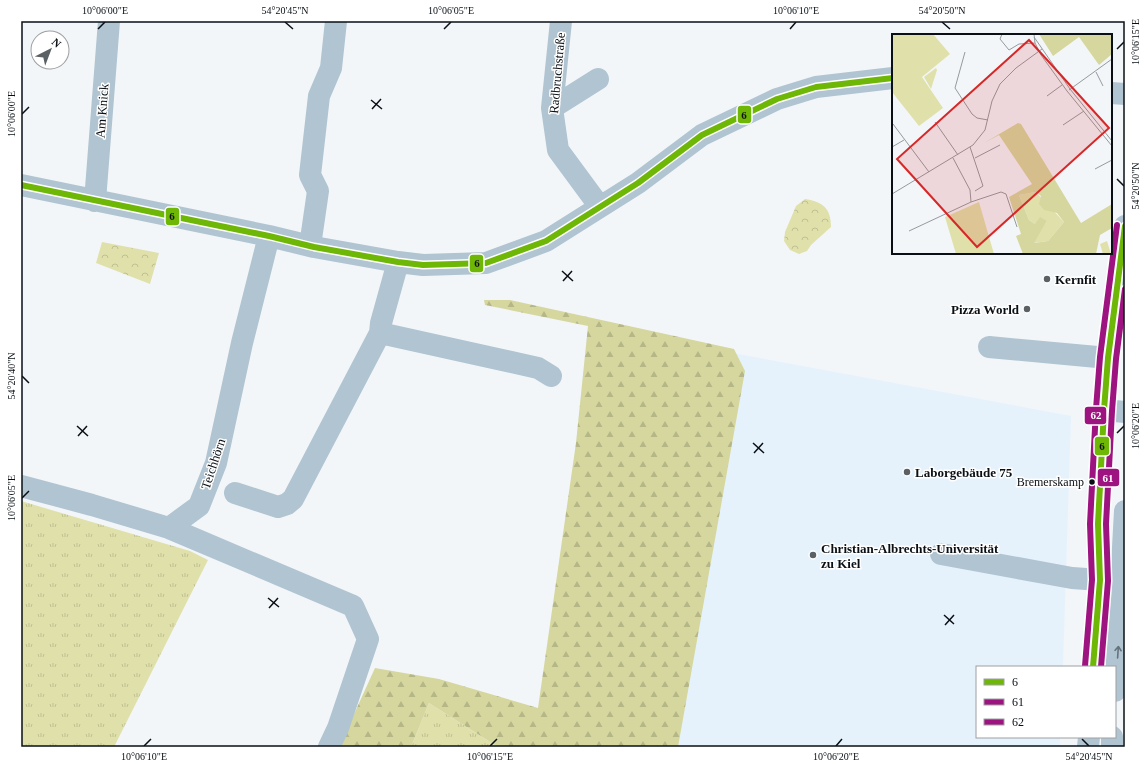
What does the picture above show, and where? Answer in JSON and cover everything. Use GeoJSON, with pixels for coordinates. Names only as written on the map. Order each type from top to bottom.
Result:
{"type":"FeatureCollection","features":[{"type":"Feature","properties":{"kind":"street","name":"Am Knick"},"geometry":{"type":"LineString","coordinates":[[95,201],[109,21]]}},
{"type":"Feature","properties":{"kind":"street"},"geometry":{"type":"LineString","coordinates":[[318,191],[310,175],[319,96],[332,68],[336,21]]}},
{"type":"Feature","properties":{"kind":"street","name":"Radbruchstraße"},"geometry":{"type":"LineString","coordinates":[[562,21],[552,108],[558,150],[600,207]]}},
{"type":"Feature","properties":{"kind":"street"},"geometry":{"type":"LineString","coordinates":[[21,185],[269,236],[310,246],[398,262],[423,265],[486,263],[546,241],[638,183],[702,135],[777,99],[816,87],[892,78]]}},
{"type":"Feature","properties":{"kind":"street"},"geometry":{"type":"LineString","coordinates":[[552,108],[598,79]]}},
{"type":"Feature","properties":{"kind":"street"},"geometry":{"type":"LineString","coordinates":[[1112,93],[1125,94]]}},
{"type":"Feature","properties":{"kind":"street"},"geometry":{"type":"LineString","coordinates":[[310,246],[330,122]]}},
{"type":"Feature","properties":{"kind":"street"},"geometry":{"type":"LineString","coordinates":[[1093,666],[1100,580],[1098,524],[1104,410],[1108,358],[1125,226]]}},
{"type":"Feature","properties":{"kind":"street","name":"Teichhörn"},"geometry":{"type":"LineString","coordinates":[[169,528],[199,506],[216,463],[242,343],[269,236]]}},
{"type":"Feature","properties":{"kind":"street"},"geometry":{"type":"LineString","coordinates":[[234,493],[278,507],[293,499],[380,333],[381,323],[398,262]]}},
{"type":"Feature","properties":{"kind":"street"},"geometry":{"type":"LineString","coordinates":[[380,333],[538,368],[552,376]]}},
{"type":"Feature","properties":{"kind":"street"},"geometry":{"type":"LineString","coordinates":[[989,347],[1108,358]]}},
{"type":"Feature","properties":{"kind":"street"},"geometry":{"type":"LineString","coordinates":[[1104,410],[1125,412]]}},
{"type":"Feature","properties":{"kind":"street"},"geometry":{"type":"LineString","coordinates":[[21,486],[92,504],[169,528],[353,606],[368,639],[338,728],[329,747]]}},
{"type":"Feature","properties":{"kind":"street"},"geometry":{"type":"LineString","coordinates":[[1116,673],[1125,511]]}},
{"type":"Feature","properties":{"kind":"street"},"geometry":{"type":"LineString","coordinates":[[941,554],[1072,578],[1100,580]]}},
{"type":"Feature","properties":{"kind":"shaded area","name":"Christian-Albrechts-Universität zu Kiel"},"geometry":{"type":"Polygon","coordinates":[[[588,326],[1071,416],[1063,666],[976,666],[976,738],[1060,738],[1060,747],[677,747],[576,443],[588,326]]]}},
{"type":"Feature","properties":{"kind":"green space"},"geometry":{"type":"Polygon","coordinates":[[[805,199],[817,202],[825,207],[831,220],[831,227],[811,245],[807,251],[799,254],[790,250],[784,241],[785,232],[796,206],[805,199]]]}},
{"type":"Feature","properties":{"kind":"green space"},"geometry":{"type":"Polygon","coordinates":[[[102,242],[159,253],[150,284],[96,263],[102,242]]]}},
{"type":"Feature","properties":{"kind":"green space"},"geometry":{"type":"Polygon","coordinates":[[[484,300],[510,300],[734,349],[745,371],[678,747],[498,747],[429,703],[411,747],[339,747],[375,668],[439,679],[538,708],[576,443],[588,326],[485,305],[484,300]]]}},
{"type":"Feature","properties":{"kind":"green space"},"geometry":{"type":"Polygon","coordinates":[[[21,501],[190,551],[208,560],[114,747],[21,747],[21,501]]]}},
{"type":"Feature","properties":{"kind":"green space"},"geometry":{"type":"Polygon","coordinates":[[[429,703],[498,747],[411,747],[429,703]]]}},
{"type":"Feature","properties":{"kind":"transit line","name":"6"},"geometry":{"type":"LineString","coordinates":[[21,185],[269,236],[314,247],[398,262],[423,265],[486,263],[546,241],[638,183],[702,135],[777,99],[816,87],[892,78]]}},
{"type":"Feature","properties":{"kind":"transit line","name":"62"},"geometry":{"type":"LineString","coordinates":[[1085,666],[1092,580],[1090,524],[1096,409],[1100,357],[1117,225]]}},
{"type":"Feature","properties":{"kind":"transit line","name":"6"},"geometry":{"type":"LineString","coordinates":[[1093,666],[1100,580],[1098,524],[1104,410],[1108,358],[1125,226]]}},
{"type":"Feature","properties":{"kind":"transit line","name":"61"},"geometry":{"type":"LineString","coordinates":[[1101,666],[1108,581],[1106,524],[1112,411],[1116,359],[1125,289]]}},
{"type":"Feature","properties":{"kind":"place","name":"Kernfit"},"geometry":{"type":"Point","coordinates":[1047,279]}},
{"type":"Feature","properties":{"kind":"place","name":"Pizza World"},"geometry":{"type":"Point","coordinates":[1027,309]}},
{"type":"Feature","properties":{"kind":"place","name":"Laborgebäude 75"},"geometry":{"type":"Point","coordinates":[907,472]}},
{"type":"Feature","properties":{"kind":"place","name":"Bremerskamp"},"geometry":{"type":"Point","coordinates":[1092,482]}},
{"type":"Feature","properties":{"kind":"place","name":"Christian-Albrechts-Universität zu Kiel"},"geometry":{"type":"Point","coordinates":[813,555]}}]}
